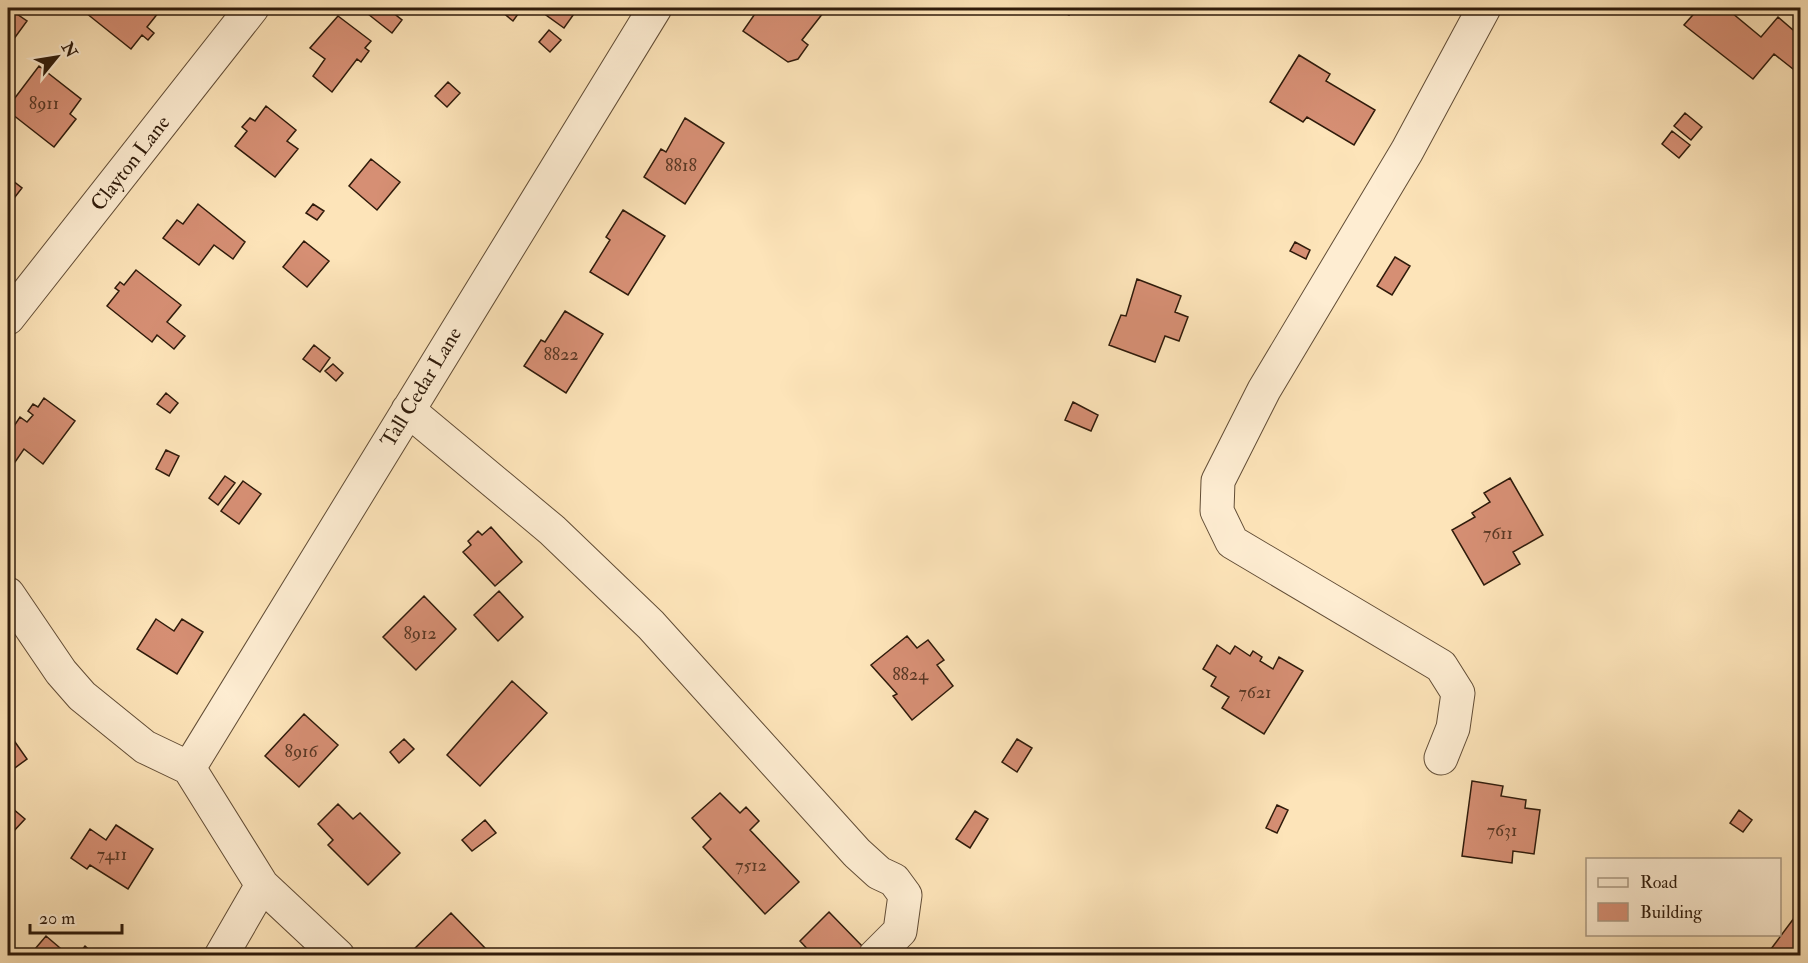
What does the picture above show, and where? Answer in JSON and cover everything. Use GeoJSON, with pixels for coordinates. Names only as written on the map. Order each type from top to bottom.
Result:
{"type":"FeatureCollection","features":[{"type":"Feature","properties":{"kind":"street","name":"Clayton Lane"},"geometry":{"type":"LineString","coordinates":[[8,318],[252,8]]}},
{"type":"Feature","properties":{"kind":"street","name":"Tall Cedar Lane"},"geometry":{"type":"LineString","coordinates":[[189,768],[655,8]]}},
{"type":"Feature","properties":{"kind":"street"},"geometry":{"type":"LineString","coordinates":[[1440,758],[1453,728],[1458,693],[1441,666],[1232,542],[1217,512],[1218,481],[1264,390],[1407,151],[1484,8]]}},
{"type":"Feature","properties":{"kind":"street"},"geometry":{"type":"LineString","coordinates":[[408,410],[552,530],[651,625],[857,853],[879,873],[894,880],[905,896],[904,918],[900,931],[875,956]]}},
{"type":"Feature","properties":{"kind":"street"},"geometry":{"type":"LineString","coordinates":[[8,594],[61,672],[82,696],[145,747],[189,768],[262,885],[338,956]]}},
{"type":"Feature","properties":{"kind":"street"},"geometry":{"type":"LineString","coordinates":[[221,956],[262,885]]}},
{"type":"Feature","properties":{"kind":"building"},"geometry":{"type":"Polygon","coordinates":[[[8,8],[27,21],[8,47],[8,8]]]}},
{"type":"Feature","properties":{"kind":"building"},"geometry":{"type":"Polygon","coordinates":[[[90,8],[153,8],[159,12],[147,27],[154,33],[148,40],[142,35],[131,49],[86,13],[90,8]]]}},
{"type":"Feature","properties":{"kind":"building"},"geometry":{"type":"Polygon","coordinates":[[[373,8],[387,8],[402,20],[392,33],[368,14],[373,8]]]}},
{"type":"Feature","properties":{"kind":"building"},"geometry":{"type":"Polygon","coordinates":[[[506,8],[521,10],[513,21],[502,12],[506,8]]]}},
{"type":"Feature","properties":{"kind":"building"},"geometry":{"type":"Polygon","coordinates":[[[551,8],[570,8],[576,11],[564,28],[546,15],[551,8]]]}},
{"type":"Feature","properties":{"kind":"building"},"geometry":{"type":"Polygon","coordinates":[[[759,8],[827,8],[802,40],[808,45],[798,59],[788,62],[743,31],[759,8]]]}},
{"type":"Feature","properties":{"kind":"building"},"geometry":{"type":"Polygon","coordinates":[[[1054,8],[1074,8],[1069,15],[1054,8]]]}},
{"type":"Feature","properties":{"kind":"building"},"geometry":{"type":"Polygon","coordinates":[[[1699,8],[1726,8],[1761,37],[1778,17],[1800,36],[1800,60],[1793,69],[1774,54],[1753,79],[1684,25],[1699,8]]]}},
{"type":"Feature","properties":{"kind":"building"},"geometry":{"type":"Polygon","coordinates":[[[338,16],[371,41],[365,48],[369,51],[361,62],[357,59],[332,92],[313,76],[325,59],[310,48],[338,16]]]}},
{"type":"Feature","properties":{"kind":"building"},"geometry":{"type":"Polygon","coordinates":[[[549,30],[561,40],[550,52],[539,42],[549,30]]]}},
{"type":"Feature","properties":{"kind":"building"},"geometry":{"type":"Polygon","coordinates":[[[1299,55],[1330,74],[1326,81],[1375,110],[1354,145],[1307,117],[1303,122],[1270,102],[1299,55]]]}},
{"type":"Feature","properties":{"kind":"building"},"geometry":{"type":"Polygon","coordinates":[[[39,66],[81,99],[70,114],[76,119],[54,147],[8,111],[8,107],[39,66]]]}},
{"type":"Feature","properties":{"kind":"building"},"geometry":{"type":"Polygon","coordinates":[[[448,82],[460,93],[447,107],[435,96],[448,82]]]}},
{"type":"Feature","properties":{"kind":"building"},"geometry":{"type":"Polygon","coordinates":[[[266,106],[296,130],[287,141],[298,149],[275,177],[235,146],[247,131],[242,127],[250,118],[255,121],[266,106]]]}},
{"type":"Feature","properties":{"kind":"building"},"geometry":{"type":"Polygon","coordinates":[[[1685,113],[1702,127],[1691,140],[1674,126],[1685,113]]]}},
{"type":"Feature","properties":{"kind":"building"},"geometry":{"type":"Polygon","coordinates":[[[685,118],[724,143],[685,204],[644,177],[661,149],[666,152],[685,118]]]}},
{"type":"Feature","properties":{"kind":"building"},"geometry":{"type":"Polygon","coordinates":[[[1672,131],[1690,145],[1679,158],[1662,144],[1672,131]]]}},
{"type":"Feature","properties":{"kind":"building"},"geometry":{"type":"Polygon","coordinates":[[[371,159],[400,182],[377,210],[349,186],[371,159]]]}},
{"type":"Feature","properties":{"kind":"building"},"geometry":{"type":"Polygon","coordinates":[[[8,177],[22,188],[8,206],[8,177]]]}},
{"type":"Feature","properties":{"kind":"building"},"geometry":{"type":"Polygon","coordinates":[[[198,204],[245,242],[233,259],[214,245],[199,265],[163,238],[177,220],[183,224],[198,204]]]}},
{"type":"Feature","properties":{"kind":"building"},"geometry":{"type":"Polygon","coordinates":[[[313,204],[324,211],[317,220],[306,213],[313,204]]]}},
{"type":"Feature","properties":{"kind":"building"},"geometry":{"type":"Polygon","coordinates":[[[623,210],[665,236],[628,295],[590,272],[610,240],[606,237],[623,210]]]}},
{"type":"Feature","properties":{"kind":"building"},"geometry":{"type":"Polygon","coordinates":[[[304,241],[329,261],[307,287],[283,267],[304,241]]]}},
{"type":"Feature","properties":{"kind":"building"},"geometry":{"type":"Polygon","coordinates":[[[1295,242],[1310,250],[1306,259],[1290,251],[1295,242]]]}},
{"type":"Feature","properties":{"kind":"building"},"geometry":{"type":"Polygon","coordinates":[[[1395,257],[1410,266],[1392,295],[1377,286],[1395,257]]]}},
{"type":"Feature","properties":{"kind":"building"},"geometry":{"type":"Polygon","coordinates":[[[136,270],[181,305],[167,322],[185,336],[174,349],[157,335],[152,342],[107,306],[119,291],[115,288],[120,282],[124,285],[136,270]]]}},
{"type":"Feature","properties":{"kind":"building"},"geometry":{"type":"Polygon","coordinates":[[[1137,279],[1181,296],[1175,312],[1188,317],[1179,341],[1165,336],[1155,362],[1109,345],[1121,315],[1126,316],[1137,279]]]}},
{"type":"Feature","properties":{"kind":"building"},"geometry":{"type":"Polygon","coordinates":[[[565,311],[603,334],[566,393],[524,366],[541,340],[545,342],[565,311]]]}},
{"type":"Feature","properties":{"kind":"building"},"geometry":{"type":"Polygon","coordinates":[[[314,345],[330,358],[320,372],[303,359],[314,345]]]}},
{"type":"Feature","properties":{"kind":"building"},"geometry":{"type":"Polygon","coordinates":[[[333,364],[343,373],[336,381],[325,371],[333,364]]]}},
{"type":"Feature","properties":{"kind":"building"},"geometry":{"type":"Polygon","coordinates":[[[166,393],[178,403],[170,413],[157,404],[166,393]]]}},
{"type":"Feature","properties":{"kind":"building"},"geometry":{"type":"Polygon","coordinates":[[[44,398],[75,421],[43,464],[24,449],[13,465],[8,461],[8,435],[20,417],[27,422],[33,415],[28,411],[33,404],[38,407],[44,398]]]}},
{"type":"Feature","properties":{"kind":"building"},"geometry":{"type":"Polygon","coordinates":[[[1073,402],[1098,415],[1091,431],[1065,420],[1073,402]]]}},
{"type":"Feature","properties":{"kind":"building"},"geometry":{"type":"Polygon","coordinates":[[[166,450],[179,456],[169,476],[156,469],[166,450]]]}},
{"type":"Feature","properties":{"kind":"building"},"geometry":{"type":"Polygon","coordinates":[[[225,476],[235,483],[218,505],[209,498],[225,476]]]}},
{"type":"Feature","properties":{"kind":"building"},"geometry":{"type":"Polygon","coordinates":[[[1510,478],[1543,535],[1513,552],[1520,564],[1484,585],[1452,530],[1475,517],[1472,513],[1490,502],[1484,493],[1510,478]]]}},
{"type":"Feature","properties":{"kind":"building"},"geometry":{"type":"Polygon","coordinates":[[[243,481],[261,494],[239,524],[221,511],[243,481]]]}},
{"type":"Feature","properties":{"kind":"building"},"geometry":{"type":"Polygon","coordinates":[[[491,527],[522,562],[495,586],[463,552],[471,545],[468,541],[478,531],[482,535],[491,527]]]}},
{"type":"Feature","properties":{"kind":"building"},"geometry":{"type":"Polygon","coordinates":[[[499,591],[523,617],[498,641],[474,615],[499,591]]]}},
{"type":"Feature","properties":{"kind":"building"},"geometry":{"type":"Polygon","coordinates":[[[424,596],[456,629],[416,670],[383,637],[424,596]]]}},
{"type":"Feature","properties":{"kind":"building"},"geometry":{"type":"Polygon","coordinates":[[[156,619],[174,631],[182,619],[203,632],[177,674],[137,649],[156,619]]]}},
{"type":"Feature","properties":{"kind":"building"},"geometry":{"type":"Polygon","coordinates":[[[907,636],[917,648],[928,640],[944,660],[937,665],[953,686],[912,720],[893,696],[897,694],[871,665],[907,636]]]}},
{"type":"Feature","properties":{"kind":"building"},"geometry":{"type":"Polygon","coordinates":[[[1217,645],[1230,654],[1235,646],[1250,656],[1253,651],[1262,657],[1260,661],[1273,669],[1279,657],[1303,671],[1264,734],[1222,708],[1229,697],[1211,686],[1216,677],[1203,669],[1217,645]]]}},
{"type":"Feature","properties":{"kind":"building"},"geometry":{"type":"Polygon","coordinates":[[[512,681],[547,713],[480,786],[447,755],[512,681]]]}},
{"type":"Feature","properties":{"kind":"building"},"geometry":{"type":"Polygon","coordinates":[[[304,714],[338,745],[299,787],[265,756],[304,714]]]}},
{"type":"Feature","properties":{"kind":"building"},"geometry":{"type":"Polygon","coordinates":[[[8,732],[27,759],[8,773],[8,732]]]}},
{"type":"Feature","properties":{"kind":"building"},"geometry":{"type":"Polygon","coordinates":[[[404,739],[414,749],[399,763],[390,752],[404,739]]]}},
{"type":"Feature","properties":{"kind":"building"},"geometry":{"type":"Polygon","coordinates":[[[1017,739],[1032,748],[1017,772],[1002,762],[1017,739]]]}},
{"type":"Feature","properties":{"kind":"building"},"geometry":{"type":"Polygon","coordinates":[[[1472,781],[1503,786],[1501,796],[1526,800],[1525,808],[1540,810],[1534,854],[1513,851],[1512,863],[1462,856],[1472,781]]]}},
{"type":"Feature","properties":{"kind":"building"},"geometry":{"type":"Polygon","coordinates":[[[720,793],[740,813],[746,807],[759,821],[750,830],[799,882],[765,914],[703,847],[711,839],[692,818],[720,793]]]}},
{"type":"Feature","properties":{"kind":"building"},"geometry":{"type":"Polygon","coordinates":[[[338,804],[353,819],[360,813],[400,853],[368,885],[328,845],[333,840],[318,824],[338,804]]]}},
{"type":"Feature","properties":{"kind":"building"},"geometry":{"type":"Polygon","coordinates":[[[1277,805],[1288,810],[1277,833],[1266,828],[1277,805]]]}},
{"type":"Feature","properties":{"kind":"building"},"geometry":{"type":"Polygon","coordinates":[[[12,808],[25,819],[13,832],[8,827],[8,814],[12,808]]]}},
{"type":"Feature","properties":{"kind":"building"},"geometry":{"type":"Polygon","coordinates":[[[1739,810],[1752,820],[1743,832],[1730,823],[1739,810]]]}},
{"type":"Feature","properties":{"kind":"building"},"geometry":{"type":"Polygon","coordinates":[[[975,811],[988,819],[970,848],[956,839],[975,811]]]}},
{"type":"Feature","properties":{"kind":"building"},"geometry":{"type":"Polygon","coordinates":[[[485,820],[496,833],[472,851],[462,840],[485,820]]]}},
{"type":"Feature","properties":{"kind":"building"},"geometry":{"type":"Polygon","coordinates":[[[116,825],[153,849],[128,889],[90,865],[87,869],[71,858],[90,829],[106,840],[116,825]]]}},
{"type":"Feature","properties":{"kind":"building"},"geometry":{"type":"Polygon","coordinates":[[[1800,910],[1800,956],[1779,956],[1771,949],[1800,910]]]}},
{"type":"Feature","properties":{"kind":"building"},"geometry":{"type":"Polygon","coordinates":[[[829,912],[864,948],[857,956],[814,956],[800,941],[829,912]]]}},
{"type":"Feature","properties":{"kind":"building"},"geometry":{"type":"Polygon","coordinates":[[[451,913],[485,948],[477,956],[413,956],[410,953],[451,913]]]}},
{"type":"Feature","properties":{"kind":"building"},"geometry":{"type":"Polygon","coordinates":[[[46,936],[67,954],[66,956],[29,956],[46,936]]]}},
{"type":"Feature","properties":{"kind":"building"},"geometry":{"type":"Polygon","coordinates":[[[85,946],[96,956],[77,956],[85,946]]]}}]}
